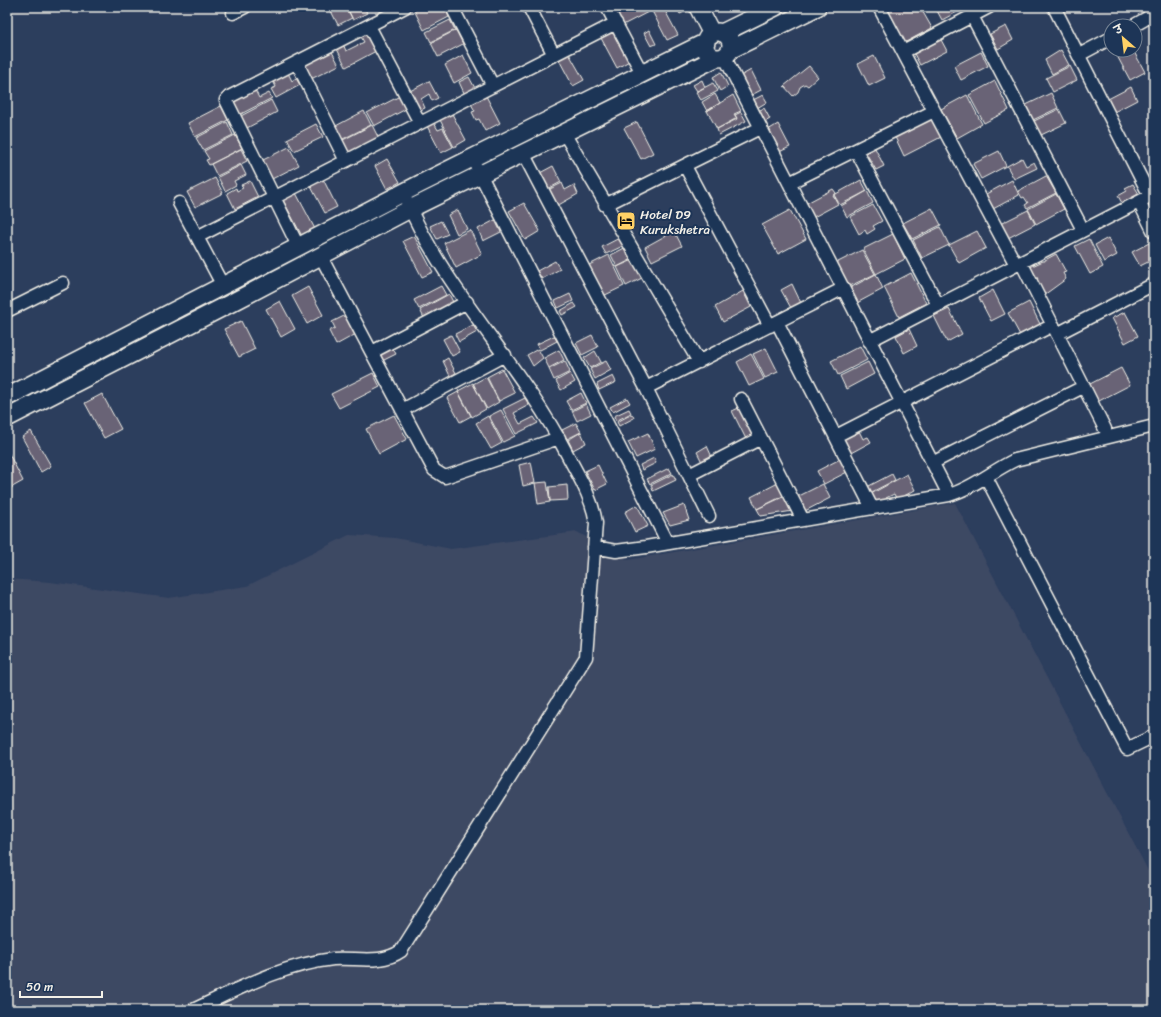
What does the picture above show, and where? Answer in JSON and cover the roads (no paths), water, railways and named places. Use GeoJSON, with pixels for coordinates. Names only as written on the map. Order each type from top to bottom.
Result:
{"type":"FeatureCollection","features":[{"type":"Feature","properties":{"kind":"main road"},"geometry":{"type":"LineString","coordinates":[[698,7],[713,36],[707,52],[723,55]]}},
{"type":"Feature","properties":{"kind":"main road"},"geometry":{"type":"LineString","coordinates":[[7,397],[299,248],[403,193],[713,36],[775,7]]}},
{"type":"Feature","properties":{"kind":"main road"},"geometry":{"type":"LineString","coordinates":[[7,418],[410,209],[723,55],[817,7]]}},
{"type":"Feature","properties":{"kind":"main road"},"geometry":{"type":"LineString","coordinates":[[713,36],[729,38],[723,55]]}},
{"type":"Feature","properties":{"kind":"street"},"geometry":{"type":"LineString","coordinates":[[233,13],[245,7]]}},
{"type":"Feature","properties":{"kind":"street"},"geometry":{"type":"LineString","coordinates":[[299,248],[226,100],[229,97],[405,7]]}},
{"type":"Feature","properties":{"kind":"street"},"geometry":{"type":"LineString","coordinates":[[452,7],[493,86]]}},
{"type":"Feature","properties":{"kind":"street"},"geometry":{"type":"LineString","coordinates":[[529,7],[554,55]]}},
{"type":"Feature","properties":{"kind":"street"},"geometry":{"type":"LineString","coordinates":[[607,7],[642,73]]}},
{"type":"Feature","properties":{"kind":"street"},"geometry":{"type":"LineString","coordinates":[[879,7],[934,111],[1055,329],[1105,429]]}},
{"type":"Feature","properties":{"kind":"street"},"geometry":{"type":"LineString","coordinates":[[903,52],[989,7]]}},
{"type":"Feature","properties":{"kind":"street"},"geometry":{"type":"LineString","coordinates":[[1054,7],[1079,55],[1147,197],[1154,232]]}},
{"type":"Feature","properties":{"kind":"street"},"geometry":{"type":"LineString","coordinates":[[1143,20],[1152,13],[1152,7]]}},
{"type":"Feature","properties":{"kind":"street"},"geometry":{"type":"LineString","coordinates":[[972,16],[1083,230]]}},
{"type":"Feature","properties":{"kind":"street"},"geometry":{"type":"LineString","coordinates":[[197,237],[616,24]]}},
{"type":"Feature","properties":{"kind":"street"},"geometry":{"type":"LineString","coordinates":[[370,26],[420,123]]}},
{"type":"Feature","properties":{"kind":"street"},"geometry":{"type":"LineString","coordinates":[[1079,55],[1103,42]]}},
{"type":"Feature","properties":{"kind":"street"},"geometry":{"type":"LineString","coordinates":[[723,55],[949,495]]}},
{"type":"Feature","properties":{"kind":"street"},"geometry":{"type":"LineString","coordinates":[[297,63],[346,161]]}},
{"type":"Feature","properties":{"kind":"street"},"geometry":{"type":"LineString","coordinates":[[789,183],[934,111]]}},
{"type":"Feature","properties":{"kind":"street"},"geometry":{"type":"LineString","coordinates":[[605,205],[760,128]]}},
{"type":"Feature","properties":{"kind":"street"},"geometry":{"type":"LineString","coordinates":[[564,133],[605,205],[699,362]]}},
{"type":"Feature","properties":{"kind":"street"},"geometry":{"type":"LineString","coordinates":[[856,150],[938,305]]}},
{"type":"Feature","properties":{"kind":"street"},"geometry":{"type":"LineString","coordinates":[[523,153],[646,388],[709,516]]}},
{"type":"Feature","properties":{"kind":"street"},"geometry":{"type":"LineString","coordinates":[[472,158],[668,543]]}},
{"type":"Feature","properties":{"kind":"street"},"geometry":{"type":"LineString","coordinates":[[685,166],[836,436],[872,508]]}},
{"type":"Feature","properties":{"kind":"street"},"geometry":{"type":"LineString","coordinates":[[193,1010],[278,971],[333,959],[385,959],[394,956],[401,951],[586,657],[596,523],[594,507],[559,438],[531,392],[505,354],[440,265],[403,193]]}},
{"type":"Feature","properties":{"kind":"street"},"geometry":{"type":"LineString","coordinates":[[869,341],[1147,197]]}},
{"type":"Feature","properties":{"kind":"street"},"geometry":{"type":"LineString","coordinates":[[179,203],[223,286]]}},
{"type":"Feature","properties":{"kind":"street"},"geometry":{"type":"LineString","coordinates":[[320,255],[434,470],[445,477],[559,438]]}},
{"type":"Feature","properties":{"kind":"street"},"geometry":{"type":"LineString","coordinates":[[7,311],[63,283]]}},
{"type":"Feature","properties":{"kind":"street"},"geometry":{"type":"LineString","coordinates":[[836,436],[1055,329],[1154,284]]}},
{"type":"Feature","properties":{"kind":"street"},"geometry":{"type":"LineString","coordinates":[[646,388],[842,289]]}},
{"type":"Feature","properties":{"kind":"street"},"geometry":{"type":"LineString","coordinates":[[372,352],[467,302]]}},
{"type":"Feature","properties":{"kind":"street"},"geometry":{"type":"LineString","coordinates":[[402,410],[505,354]]}},
{"type":"Feature","properties":{"kind":"street"},"geometry":{"type":"LineString","coordinates":[[932,463],[1083,387]]}},
{"type":"Feature","properties":{"kind":"street"},"geometry":{"type":"LineString","coordinates":[[741,399],[803,520]]}},
{"type":"Feature","properties":{"kind":"street"},"geometry":{"type":"LineString","coordinates":[[594,547],[616,551],[949,495],[966,490],[1015,460],[1154,426]]}},
{"type":"Feature","properties":{"kind":"street"},"geometry":{"type":"LineString","coordinates":[[689,475],[761,438]]}},
{"type":"Feature","properties":{"kind":"street"},"geometry":{"type":"LineString","coordinates":[[986,477],[1127,750],[1154,736]]}},
{"type":"Feature","properties":{"kind":"place","name":"Hotel D9 Kurukshetra"},"geometry":{"type":"Point","coordinates":[626,221]}}]}
